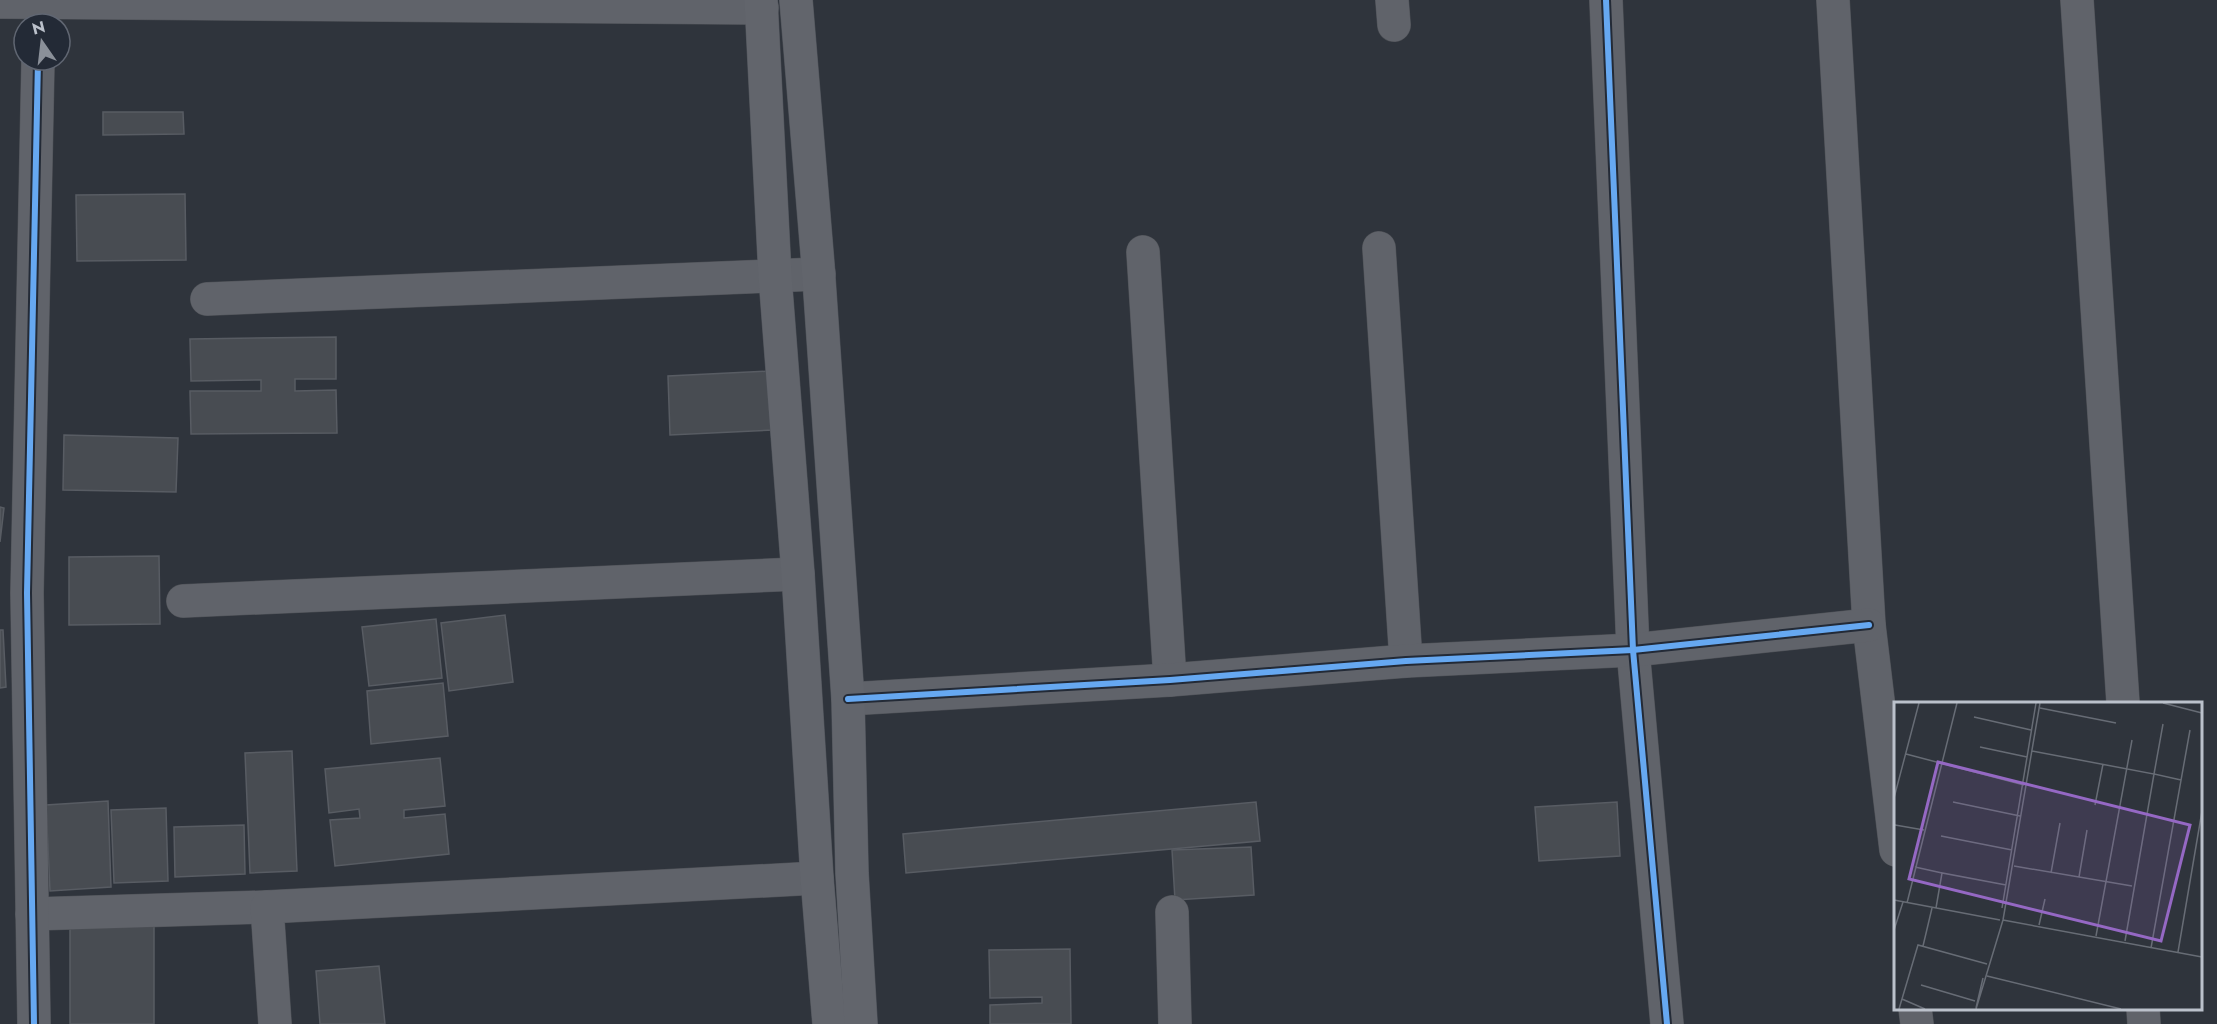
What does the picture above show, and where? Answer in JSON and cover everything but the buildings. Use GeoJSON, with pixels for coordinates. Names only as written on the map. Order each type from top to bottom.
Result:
{"type":"FeatureCollection","features":[{"type":"Feature","properties":{"kind":"main road"},"geometry":{"type":"LineString","coordinates":[[796,0],[819,274],[848,699],[852,873],[861,1024]]}},
{"type":"Feature","properties":{"kind":"main road"},"geometry":{"type":"LineString","coordinates":[[761,4],[775,276],[829,1024]]}},
{"type":"Feature","properties":{"kind":"street"},"geometry":{"type":"LineString","coordinates":[[1606,0],[1633,650],[1667,1024]]}},
{"type":"Feature","properties":{"kind":"street"},"geometry":{"type":"LineString","coordinates":[[1833,0],[1869,625],[1894,833]]}},
{"type":"Feature","properties":{"kind":"street"},"geometry":{"type":"LineString","coordinates":[[2077,0],[2123,702]]}},
{"type":"Feature","properties":{"kind":"street"},"geometry":{"type":"LineString","coordinates":[[0,2],[39,9],[761,4]]}},
{"type":"Feature","properties":{"kind":"street"},"geometry":{"type":"LineString","coordinates":[[34,1024],[32,914],[13,594],[37,72]]}},
{"type":"Feature","properties":{"kind":"street"},"geometry":{"type":"LineString","coordinates":[[1379,248],[1406,660]]}},
{"type":"Feature","properties":{"kind":"street"},"geometry":{"type":"LineString","coordinates":[[1143,252],[1170,680]]}},
{"type":"Feature","properties":{"kind":"street"},"geometry":{"type":"LineString","coordinates":[[207,299],[819,274]]}},
{"type":"Feature","properties":{"kind":"street"},"geometry":{"type":"LineString","coordinates":[[183,601],[798,574]]}},
{"type":"Feature","properties":{"kind":"street"},"geometry":{"type":"LineString","coordinates":[[848,699],[1170,680],[1406,660],[1633,650],[1869,625]]}},
{"type":"Feature","properties":{"kind":"street"},"geometry":{"type":"LineString","coordinates":[[32,914],[267,907],[817,878]]}},
{"type":"Feature","properties":{"kind":"street"},"geometry":{"type":"LineString","coordinates":[[267,907],[275,1024]]}},
{"type":"Feature","properties":{"kind":"street"},"geometry":{"type":"LineString","coordinates":[[1172,912],[1175,1024]]}},
{"type":"Feature","properties":{"kind":"street"},"geometry":{"type":"LineString","coordinates":[[1915,1009],[1917,1024]]}},
{"type":"Feature","properties":{"kind":"street"},"geometry":{"type":"LineString","coordinates":[[2143,1009],[2144,1024]]}},
{"type":"Feature","properties":{"kind":"cycle path"},"geometry":{"type":"LineString","coordinates":[[1606,0],[1633,650],[1667,1024]]}},
{"type":"Feature","properties":{"kind":"cycle path"},"geometry":{"type":"LineString","coordinates":[[34,1024],[27,593],[38,72]]}},
{"type":"Feature","properties":{"kind":"cycle path"},"geometry":{"type":"LineString","coordinates":[[848,699],[1170,680],[1406,661],[1633,650],[1869,625]]}}]}
